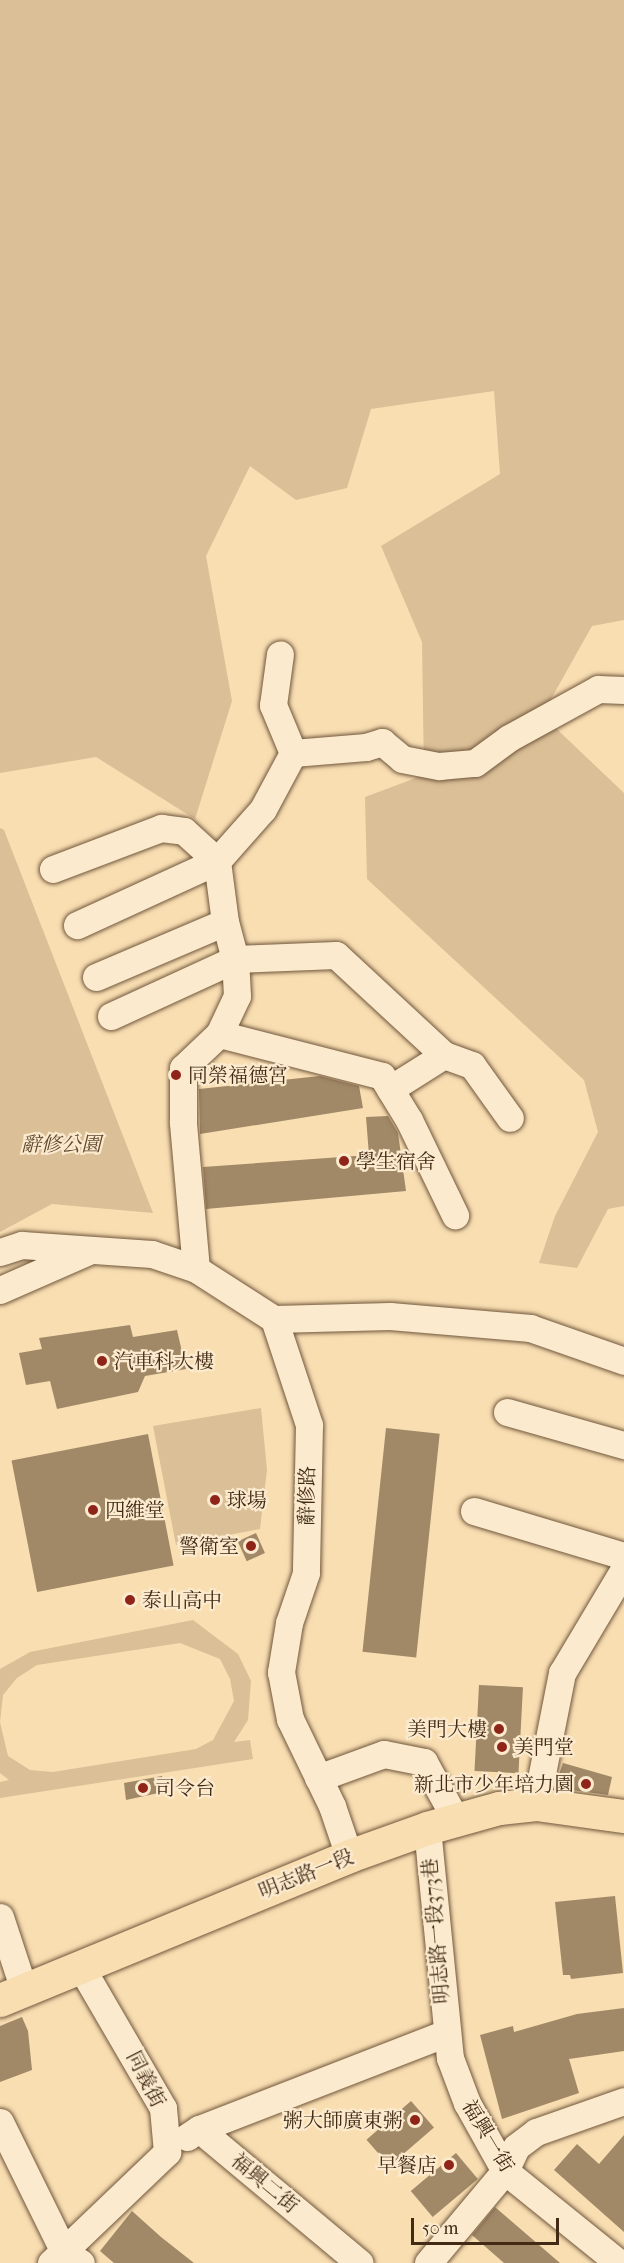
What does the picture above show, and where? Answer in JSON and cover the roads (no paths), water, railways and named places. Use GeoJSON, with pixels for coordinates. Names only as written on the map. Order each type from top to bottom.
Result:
{"type":"FeatureCollection","features":[{"type":"Feature","properties":{"kind":"main road","name":"明志路一段"},"geometry":{"type":"LineString","coordinates":[[12,1995],[349,1856],[441,1824],[499,1808],[536,1804],[624,1816]]}},
{"type":"Feature","properties":{"kind":"street"},"geometry":{"type":"LineString","coordinates":[[280,654],[273,705],[293,753]]}},
{"type":"Feature","properties":{"kind":"street"},"geometry":{"type":"LineString","coordinates":[[293,753],[366,747],[382,742],[402,759],[439,766],[475,763],[509,738],[598,689],[624,690]]}},
{"type":"Feature","properties":{"kind":"street"},"geometry":{"type":"LineString","coordinates":[[77,925],[217,861],[263,809],[293,753]]}},
{"type":"Feature","properties":{"kind":"street"},"geometry":{"type":"LineString","coordinates":[[53,869],[161,828],[184,831],[217,861],[225,922],[236,959],[237,996],[219,1034],[183,1068],[183,1122],[196,1269]]}},
{"type":"Feature","properties":{"kind":"street"},"geometry":{"type":"LineString","coordinates":[[96,977],[225,922]]}},
{"type":"Feature","properties":{"kind":"street"},"geometry":{"type":"LineString","coordinates":[[111,1016],[236,959],[336,956],[444,1055],[472,1065],[510,1118]]}},
{"type":"Feature","properties":{"kind":"street"},"geometry":{"type":"LineString","coordinates":[[219,1034],[382,1076],[409,1120],[455,1215]]}},
{"type":"Feature","properties":{"kind":"street"},"geometry":{"type":"LineString","coordinates":[[390,1089],[444,1055]]}},
{"type":"Feature","properties":{"kind":"street"},"geometry":{"type":"LineString","coordinates":[[0,1252],[22,1245],[98,1247],[152,1254],[196,1269],[274,1319],[390,1316],[530,1328],[624,1361]]}},
{"type":"Feature","properties":{"kind":"street"},"geometry":{"type":"LineString","coordinates":[[0,1290],[98,1247]]}},
{"type":"Feature","properties":{"kind":"street","name":"辭修路"},"geometry":{"type":"LineString","coordinates":[[274,1319],[309,1425],[306,1573],[289,1623],[281,1672],[290,1719],[318,1778],[349,1856]]}},
{"type":"Feature","properties":{"kind":"street"},"geometry":{"type":"LineString","coordinates":[[507,1412],[624,1445]]}},
{"type":"Feature","properties":{"kind":"street"},"geometry":{"type":"LineString","coordinates":[[474,1511],[624,1557]]}},
{"type":"Feature","properties":{"kind":"street"},"geometry":{"type":"LineString","coordinates":[[536,1804],[562,1673],[624,1569]]}},
{"type":"Feature","properties":{"kind":"street"},"geometry":{"type":"LineString","coordinates":[[318,1778],[384,1754],[424,1762],[441,1824]]}},
{"type":"Feature","properties":{"kind":"street","name":"明志路一段373巷"},"geometry":{"type":"LineString","coordinates":[[441,1824],[446,2033]]}},
{"type":"Feature","properties":{"kind":"street"},"geometry":{"type":"LineString","coordinates":[[0,1917],[12,1995]]}},
{"type":"Feature","properties":{"kind":"street","name":"同義街"},"geometry":{"type":"LineString","coordinates":[[81,1967],[163,2108],[167,2152]]}},
{"type":"Feature","properties":{"kind":"street"},"geometry":{"type":"LineString","coordinates":[[0,2122],[65,2260],[167,2152],[199,2129],[446,2033]]}},
{"type":"Feature","properties":{"kind":"street","name":"福興一街"},"geometry":{"type":"LineString","coordinates":[[446,2033],[450,2058],[466,2103],[505,2171],[618,2263]]}},
{"type":"Feature","properties":{"kind":"street"},"geometry":{"type":"LineString","coordinates":[[428,2263],[505,2171],[516,2147],[536,2132],[624,2101]]}},
{"type":"Feature","properties":{"kind":"street","name":"福興二街"},"geometry":{"type":"LineString","coordinates":[[199,2129],[360,2263]]}},
{"type":"Feature","properties":{"kind":"place","name":"同榮福德宮"},"geometry":{"type":"Point","coordinates":[176,1075]}},
{"type":"Feature","properties":{"kind":"place","name":"學生宿舍"},"geometry":{"type":"Point","coordinates":[344,1161]}},
{"type":"Feature","properties":{"kind":"place","name":"汽車科大樓"},"geometry":{"type":"Point","coordinates":[102,1361]}},
{"type":"Feature","properties":{"kind":"place","name":"球場"},"geometry":{"type":"Point","coordinates":[215,1500]}},
{"type":"Feature","properties":{"kind":"place","name":"四維堂"},"geometry":{"type":"Point","coordinates":[93,1510]}},
{"type":"Feature","properties":{"kind":"place","name":"警衛室"},"geometry":{"type":"Point","coordinates":[251,1546]}},
{"type":"Feature","properties":{"kind":"place","name":"泰山高中"},"geometry":{"type":"Point","coordinates":[130,1600]}},
{"type":"Feature","properties":{"kind":"place","name":"美門大樓"},"geometry":{"type":"Point","coordinates":[499,1729]}},
{"type":"Feature","properties":{"kind":"place","name":"美門堂"},"geometry":{"type":"Point","coordinates":[502,1747]}},
{"type":"Feature","properties":{"kind":"place","name":"新北市少年培力園"},"geometry":{"type":"Point","coordinates":[586,1784]}},
{"type":"Feature","properties":{"kind":"place","name":"司令台"},"geometry":{"type":"Point","coordinates":[143,1788]}},
{"type":"Feature","properties":{"kind":"place","name":"粥大師廣東粥"},"geometry":{"type":"Point","coordinates":[415,2120]}},
{"type":"Feature","properties":{"kind":"place","name":"早餐店"},"geometry":{"type":"Point","coordinates":[449,2165]}},
{"type":"Feature","properties":{"kind":"park label","name":"辭修公園"},"geometry":{"type":"Point","coordinates":[61,1144]}}]}
